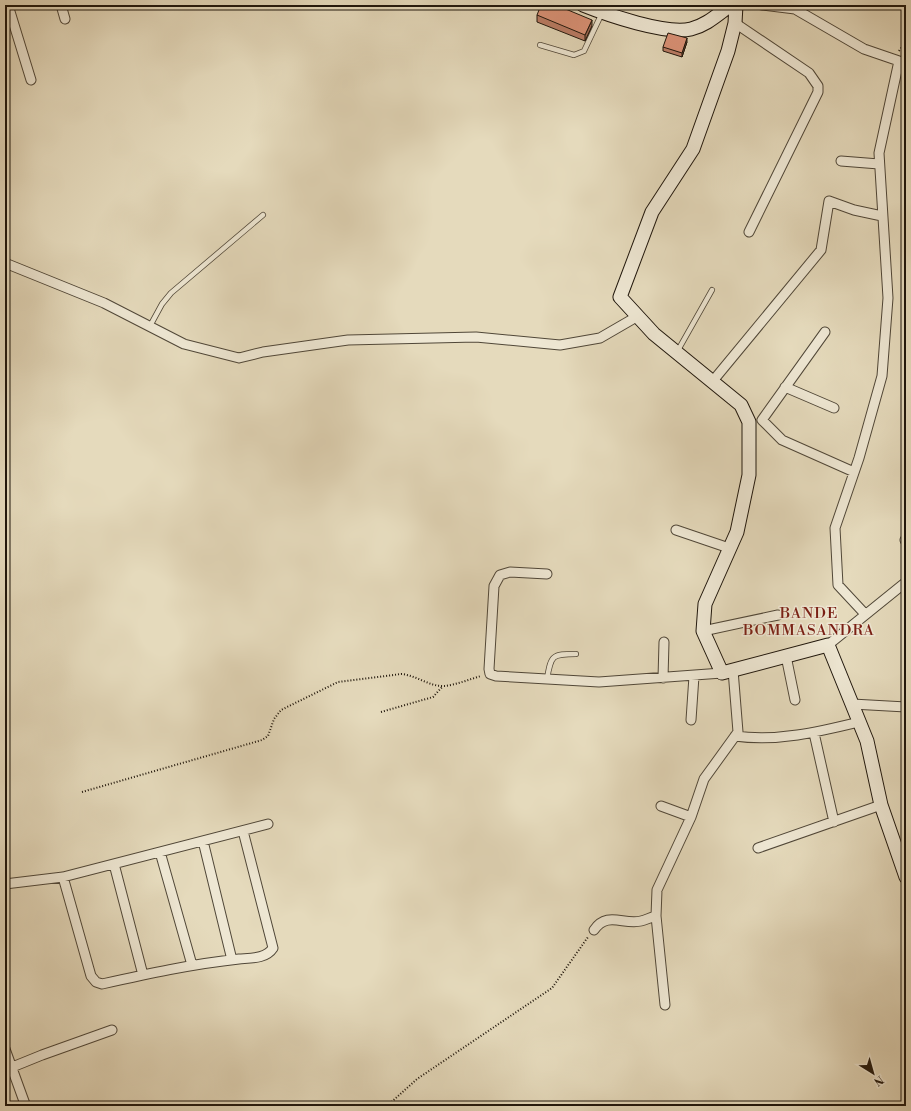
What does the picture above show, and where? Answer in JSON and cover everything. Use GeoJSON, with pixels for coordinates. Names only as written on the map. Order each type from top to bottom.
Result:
{"type":"FeatureCollection","features":[{"type":"Feature","properties":{"kind":"street"},"geometry":{"type":"LineString","coordinates":[[8,5],[31,80]]}},
{"type":"Feature","properties":{"kind":"street"},"geometry":{"type":"LineString","coordinates":[[61,5],[66,19]]}},
{"type":"Feature","properties":{"kind":"street"},"geometry":{"type":"LineString","coordinates":[[583,5],[602,13],[667,29],[683,30],[706,23],[731,5]]}},
{"type":"Feature","properties":{"kind":"street"},"geometry":{"type":"LineString","coordinates":[[736,5],[735,23],[728,51],[693,149],[652,212],[620,297],[654,334],[741,406],[755,421],[782,440],[854,472]]}},
{"type":"Feature","properties":{"kind":"street"},"geometry":{"type":"LineString","coordinates":[[762,5],[795,10],[864,49],[899,61],[879,153],[888,298],[882,376],[854,472],[835,528],[838,585],[865,614]]}},
{"type":"Feature","properties":{"kind":"street"},"geometry":{"type":"LineString","coordinates":[[735,23],[808,73],[818,86],[818,92],[748,232]]}},
{"type":"Feature","properties":{"kind":"street"},"geometry":{"type":"LineString","coordinates":[[841,161],[879,164]]}},
{"type":"Feature","properties":{"kind":"street"},"geometry":{"type":"LineString","coordinates":[[712,382],[821,250],[829,201],[854,210],[882,216]]}},
{"type":"Feature","properties":{"kind":"street"},"geometry":{"type":"LineString","coordinates":[[5,263],[104,303],[184,344],[239,358],[263,352],[348,340],[476,337],[560,345],[600,338],[638,316]]}},
{"type":"Feature","properties":{"kind":"street"},"geometry":{"type":"LineString","coordinates":[[665,1005],[656,916],[657,890],[691,817],[704,779],[738,732],[738,717],[727,672],[703,631],[705,604],[737,532],[749,475],[755,421],[785,387],[825,332]]}},
{"type":"Feature","properties":{"kind":"street"},"geometry":{"type":"LineString","coordinates":[[785,387],[834,408]]}},
{"type":"Feature","properties":{"kind":"street"},"geometry":{"type":"LineString","coordinates":[[676,530],[729,548]]}},
{"type":"Feature","properties":{"kind":"street"},"geometry":{"type":"LineString","coordinates":[[547,574],[510,572],[500,575],[494,586],[489,669],[490,674],[496,676],[599,682],[694,676],[727,672],[828,645],[906,582]]}},
{"type":"Feature","properties":{"kind":"street"},"geometry":{"type":"LineString","coordinates":[[703,631],[778,615]]}},
{"type":"Feature","properties":{"kind":"street"},"geometry":{"type":"LineString","coordinates":[[663,678],[664,642]]}},
{"type":"Feature","properties":{"kind":"street"},"geometry":{"type":"LineString","coordinates":[[828,645],[867,741],[881,805],[906,877]]}},
{"type":"Feature","properties":{"kind":"street"},"geometry":{"type":"LineString","coordinates":[[786,656],[795,700]]}},
{"type":"Feature","properties":{"kind":"street"},"geometry":{"type":"LineString","coordinates":[[691,720],[694,676]]}},
{"type":"Feature","properties":{"kind":"street"},"geometry":{"type":"LineString","coordinates":[[852,704],[906,707]]}},
{"type":"Feature","properties":{"kind":"street"},"geometry":{"type":"LineString","coordinates":[[734,736],[757,739],[814,733],[859,722]]}},
{"type":"Feature","properties":{"kind":"street"},"geometry":{"type":"LineString","coordinates":[[814,733],[834,822]]}},
{"type":"Feature","properties":{"kind":"street"},"geometry":{"type":"LineString","coordinates":[[758,848],[881,805]]}},
{"type":"Feature","properties":{"kind":"street"},"geometry":{"type":"LineString","coordinates":[[661,806],[691,817]]}},
{"type":"Feature","properties":{"kind":"street"},"geometry":{"type":"LineString","coordinates":[[5,884],[63,877],[268,824]]}},
{"type":"Feature","properties":{"kind":"street"},"geometry":{"type":"LineString","coordinates":[[63,877],[91,976],[96,982],[102,984],[192,964],[258,957],[269,953],[273,948],[243,831]]}},
{"type":"Feature","properties":{"kind":"street"},"geometry":{"type":"LineString","coordinates":[[203,841],[232,960]]}},
{"type":"Feature","properties":{"kind":"street"},"geometry":{"type":"LineString","coordinates":[[160,852],[192,964]]}},
{"type":"Feature","properties":{"kind":"street"},"geometry":{"type":"LineString","coordinates":[[114,864],[143,975]]}},
{"type":"Feature","properties":{"kind":"street"},"geometry":{"type":"LineString","coordinates":[[594,930],[599,923],[605,920],[640,921],[656,916]]}},
{"type":"Feature","properties":{"kind":"street"},"geometry":{"type":"LineString","coordinates":[[8,1069],[42,1054],[112,1030]]}},
{"type":"Feature","properties":{"kind":"street"},"geometry":{"type":"LineString","coordinates":[[5,1050],[8,1069],[25,1104]]}},
{"type":"Feature","properties":{"kind":"lane"},"geometry":{"type":"LineString","coordinates":[[540,45],[574,55],[579,54],[584,51],[602,13]]}},
{"type":"Feature","properties":{"kind":"lane"},"geometry":{"type":"LineString","coordinates":[[150,326],[162,304],[171,293],[263,215]]}},
{"type":"Feature","properties":{"kind":"lane"},"geometry":{"type":"LineString","coordinates":[[677,352],[712,290]]}},
{"type":"Feature","properties":{"kind":"lane"},"geometry":{"type":"LineString","coordinates":[[547,679],[553,656],[559,654],[576,654]]}},
{"type":"Feature","properties":{"kind":"path"},"geometry":{"type":"LineString","coordinates":[[894,59],[906,41]]}},
{"type":"Feature","properties":{"kind":"path"},"geometry":{"type":"LineString","coordinates":[[82,792],[262,740],[268,736],[274,719],[281,710],[338,682],[412,674],[430,683],[443,686],[490,674]]}},
{"type":"Feature","properties":{"kind":"path"},"geometry":{"type":"LineString","coordinates":[[381,712],[433,697],[443,686]]}},
{"type":"Feature","properties":{"kind":"path"},"geometry":{"type":"LineString","coordinates":[[387,1106],[417,1079],[552,988],[594,930]]}},
{"type":"Feature","properties":{"kind":"building"},"geometry":{"type":"Polygon","coordinates":[[[541,5],[556,5],[592,20],[585,35],[537,15],[541,5]]]}},
{"type":"Feature","properties":{"kind":"building"},"geometry":{"type":"Polygon","coordinates":[[[668,33],[687,38],[682,53],[663,47],[668,33]]]}},
{"type":"Feature","properties":{"kind":"district","name":"BANDE BOMMASANDRA"},"geometry":{"type":"Point","coordinates":[809,622]}}]}
